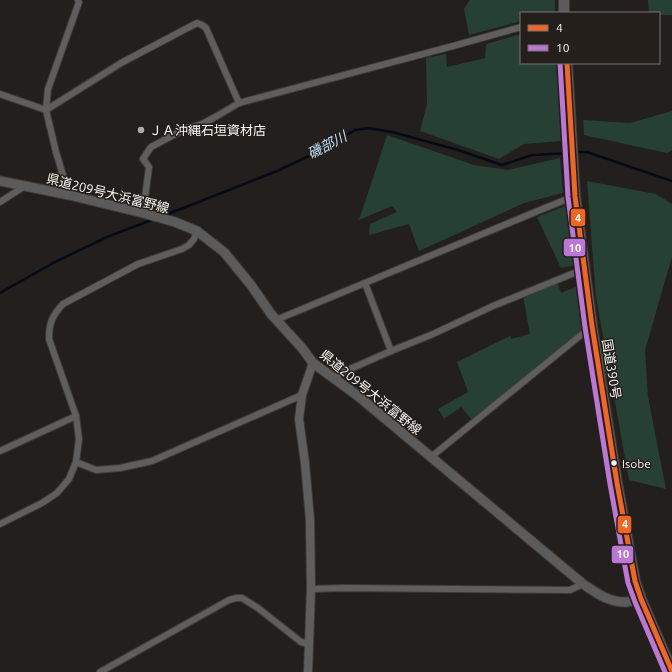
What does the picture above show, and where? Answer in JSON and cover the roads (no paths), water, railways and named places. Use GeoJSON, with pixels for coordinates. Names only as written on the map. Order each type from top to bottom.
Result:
{"type":"FeatureCollection","features":[{"type":"Feature","properties":{"kind":"highway"},"geometry":{"type":"LineString","coordinates":[[564,0],[564,12]]}},
{"type":"Feature","properties":{"kind":"highway","name":"国道390号"},"geometry":{"type":"LineString","coordinates":[[567,64],[575,196],[592,326],[617,483],[640,599],[672,671]]}},
{"type":"Feature","properties":{"kind":"main road","name":"県道209号大浜富野線"},"geometry":{"type":"LineString","coordinates":[[0,181],[69,195],[144,213],[175,222],[197,232],[224,252],[251,285],[271,314],[302,348],[313,363],[358,396],[583,584],[602,597],[615,601],[625,602],[640,599]]}},
{"type":"Feature","properties":{"kind":"street"},"geometry":{"type":"LineString","coordinates":[[69,195],[56,152],[46,110],[48,89],[81,1]]}},
{"type":"Feature","properties":{"kind":"street"},"geometry":{"type":"LineString","coordinates":[[46,110],[121,63],[197,23],[206,28],[239,103]]}},
{"type":"Feature","properties":{"kind":"street"},"geometry":{"type":"LineString","coordinates":[[144,213],[149,167],[143,159],[151,147],[185,129],[202,124],[239,103],[520,27]]}},
{"type":"Feature","properties":{"kind":"street"},"geometry":{"type":"LineString","coordinates":[[0,94],[46,110]]}},
{"type":"Feature","properties":{"kind":"street"},"geometry":{"type":"LineString","coordinates":[[0,202],[25,186]]}},
{"type":"Feature","properties":{"kind":"street"},"geometry":{"type":"LineString","coordinates":[[276,320],[575,196]]}},
{"type":"Feature","properties":{"kind":"street"},"geometry":{"type":"LineString","coordinates":[[0,524],[42,503],[57,493],[69,479],[76,462],[79,439],[76,416],[49,339],[51,320],[56,311],[64,304],[138,264],[182,250],[194,239],[197,232]]}},
{"type":"Feature","properties":{"kind":"street"},"geometry":{"type":"LineString","coordinates":[[332,377],[493,306],[584,269]]}},
{"type":"Feature","properties":{"kind":"street"},"geometry":{"type":"LineString","coordinates":[[365,283],[391,351]]}},
{"type":"Feature","properties":{"kind":"street"},"geometry":{"type":"LineString","coordinates":[[431,457],[592,326]]}},
{"type":"Feature","properties":{"kind":"street"},"geometry":{"type":"LineString","coordinates":[[308,672],[311,589],[309,513],[305,462],[299,419],[302,395],[313,363]]}},
{"type":"Feature","properties":{"kind":"street"},"geometry":{"type":"LineString","coordinates":[[76,462],[96,470],[120,468],[152,461],[302,395]]}},
{"type":"Feature","properties":{"kind":"street"},"geometry":{"type":"LineString","coordinates":[[0,451],[76,416]]}},
{"type":"Feature","properties":{"kind":"street"},"geometry":{"type":"LineString","coordinates":[[311,589],[570,590],[583,584]]}},
{"type":"Feature","properties":{"kind":"street"},"geometry":{"type":"LineString","coordinates":[[100,672],[229,600],[236,598],[242,598],[258,608],[301,642],[309,644]]}},
{"type":"Feature","properties":{"kind":"waterway","name":"磯部川"},"geometry":{"type":"LineString","coordinates":[[163,216],[277,171],[309,156],[355,130],[368,128],[392,132],[458,150],[502,165],[532,155],[570,153]]}},
{"type":"Feature","properties":{"kind":"waterway","name":"磯部川"},"geometry":{"type":"LineString","coordinates":[[575,152],[587,152],[672,181]]}},
{"type":"Feature","properties":{"kind":"waterway","name":"磯部川"},"geometry":{"type":"LineString","coordinates":[[0,293],[53,263],[107,237],[154,219]]}},
{"type":"Feature","properties":{"kind":"place","name":"ＪＡ沖縄石垣資材店"},"geometry":{"type":"Point","coordinates":[141,130]}},
{"type":"Feature","properties":{"kind":"place","name":"Isobe"},"geometry":{"type":"Point","coordinates":[614,463]}}]}
